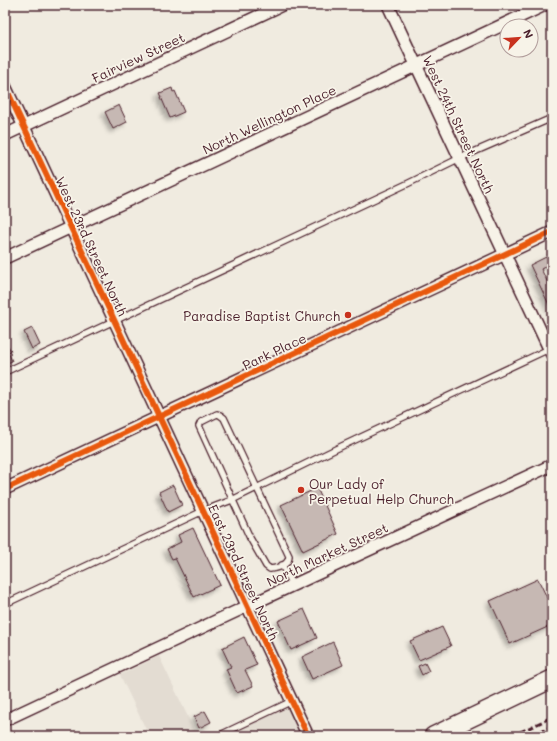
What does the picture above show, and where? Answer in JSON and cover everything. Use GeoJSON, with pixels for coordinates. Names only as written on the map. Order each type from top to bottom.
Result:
{"type":"FeatureCollection","features":[{"type":"Feature","properties":{"kind":"main road"},"geometry":{"type":"LineString","coordinates":[[433,736],[552,679]]}},
{"type":"Feature","properties":{"kind":"street","name":"Fairview Street"},"geometry":{"type":"LineString","coordinates":[[5,135],[282,5]]}},
{"type":"Feature","properties":{"kind":"street","name":"West 24th Street North"},"geometry":{"type":"LineString","coordinates":[[388,5],[550,352]]}},
{"type":"Feature","properties":{"kind":"street","name":"North Wellington Place"},"geometry":{"type":"LineString","coordinates":[[5,258],[545,5]]}},
{"type":"Feature","properties":{"kind":"street","name":"West 23rd Street North"},"geometry":{"type":"LineString","coordinates":[[5,86],[159,416]]}},
{"type":"Feature","properties":{"kind":"street","name":"Park Place"},"geometry":{"type":"LineString","coordinates":[[5,489],[552,232]]}},
{"type":"Feature","properties":{"kind":"street","name":"East 23rd Street North"},"geometry":{"type":"LineString","coordinates":[[159,416],[308,736]]}},
{"type":"Feature","properties":{"kind":"street","name":"North Market Street"},"geometry":{"type":"LineString","coordinates":[[5,720],[552,465]]}},
{"type":"Feature","properties":{"kind":"lane"},"geometry":{"type":"LineString","coordinates":[[5,372],[460,158],[552,118]]}},
{"type":"Feature","properties":{"kind":"lane"},"geometry":{"type":"LineString","coordinates":[[5,604],[203,511],[232,500],[342,446],[550,352]]}},
{"type":"Feature","properties":{"kind":"lane"},"geometry":{"type":"LineString","coordinates":[[217,414],[224,418],[256,488],[289,556],[287,563],[270,569],[266,566],[250,538],[232,500],[200,429],[199,426],[201,422],[217,414]]}},
{"type":"Feature","properties":{"kind":"lane"},"geometry":{"type":"LineString","coordinates":[[282,565],[292,585]]}},
{"type":"Feature","properties":{"kind":"lane"},"geometry":{"type":"LineString","coordinates":[[218,736],[292,701]]}},
{"type":"Feature","properties":{"kind":"shaded area"},"geometry":{"type":"Polygon","coordinates":[[[159,656],[197,736],[149,736],[120,675],[159,656]]]}},
{"type":"Feature","properties":{"kind":"shaded area"},"geometry":{"type":"Polygon","coordinates":[[[285,702],[302,736],[209,736],[285,702]]]}},
{"type":"Feature","properties":{"kind":"building"},"geometry":{"type":"Polygon","coordinates":[[[172,88],[173,92],[175,91],[184,112],[170,118],[160,93],[172,88]]]}},
{"type":"Feature","properties":{"kind":"building"},"geometry":{"type":"Polygon","coordinates":[[[119,105],[127,122],[113,129],[105,112],[119,105]]]}},
{"type":"Feature","properties":{"kind":"building"},"geometry":{"type":"Polygon","coordinates":[[[552,254],[552,263],[541,269],[552,291],[552,311],[530,265],[552,254]]]}},
{"type":"Feature","properties":{"kind":"building"},"geometry":{"type":"Polygon","coordinates":[[[32,328],[40,345],[32,349],[24,332],[32,328]]]}},
{"type":"Feature","properties":{"kind":"building"},"geometry":{"type":"Polygon","coordinates":[[[8,346],[11,351],[8,352],[12,361],[5,364],[5,347],[8,346]]]}},
{"type":"Feature","properties":{"kind":"building"},"geometry":{"type":"Polygon","coordinates":[[[173,485],[182,505],[168,512],[159,492],[173,485]]]}},
{"type":"Feature","properties":{"kind":"building"},"geometry":{"type":"Polygon","coordinates":[[[317,488],[338,534],[303,551],[281,505],[317,488]]]}},
{"type":"Feature","properties":{"kind":"building"},"geometry":{"type":"Polygon","coordinates":[[[193,528],[220,585],[194,597],[175,558],[172,559],[167,549],[181,542],[178,535],[193,528]]]}},
{"type":"Feature","properties":{"kind":"building"},"geometry":{"type":"Polygon","coordinates":[[[538,579],[552,608],[552,625],[510,644],[490,601],[538,579]]]}},
{"type":"Feature","properties":{"kind":"building"},"geometry":{"type":"Polygon","coordinates":[[[304,609],[317,638],[291,650],[278,621],[304,609]]]}},
{"type":"Feature","properties":{"kind":"building"},"geometry":{"type":"Polygon","coordinates":[[[442,627],[451,646],[419,660],[410,641],[442,627]]]}},
{"type":"Feature","properties":{"kind":"building"},"geometry":{"type":"Polygon","coordinates":[[[244,637],[257,665],[245,670],[253,686],[237,693],[226,669],[231,667],[222,648],[244,637]]]}},
{"type":"Feature","properties":{"kind":"building"},"geometry":{"type":"Polygon","coordinates":[[[333,642],[343,665],[312,679],[302,657],[333,642]]]}},
{"type":"Feature","properties":{"kind":"building"},"geometry":{"type":"Polygon","coordinates":[[[425,663],[429,671],[422,675],[418,666],[425,663]]]}},
{"type":"Feature","properties":{"kind":"building"},"geometry":{"type":"Polygon","coordinates":[[[205,711],[211,722],[199,728],[194,717],[205,711]]]}},
{"type":"Feature","properties":{"kind":"railway"},"geometry":{"type":"LineString","coordinates":[[512,736],[552,717]]}},
{"type":"Feature","properties":{"kind":"railway"},"geometry":{"type":"LineString","coordinates":[[531,736],[552,726]]}},
{"type":"Feature","properties":{"kind":"cycle path"},"geometry":{"type":"LineString","coordinates":[[5,86],[308,736]]}},
{"type":"Feature","properties":{"kind":"cycle path"},"geometry":{"type":"LineString","coordinates":[[5,489],[552,232]]}},
{"type":"Feature","properties":{"kind":"place","name":"Paradise Baptist Church"},"geometry":{"type":"Point","coordinates":[348,315]}},
{"type":"Feature","properties":{"kind":"place","name":"Our Lady of Perpetual Help Church"},"geometry":{"type":"Point","coordinates":[301,490]}}]}
